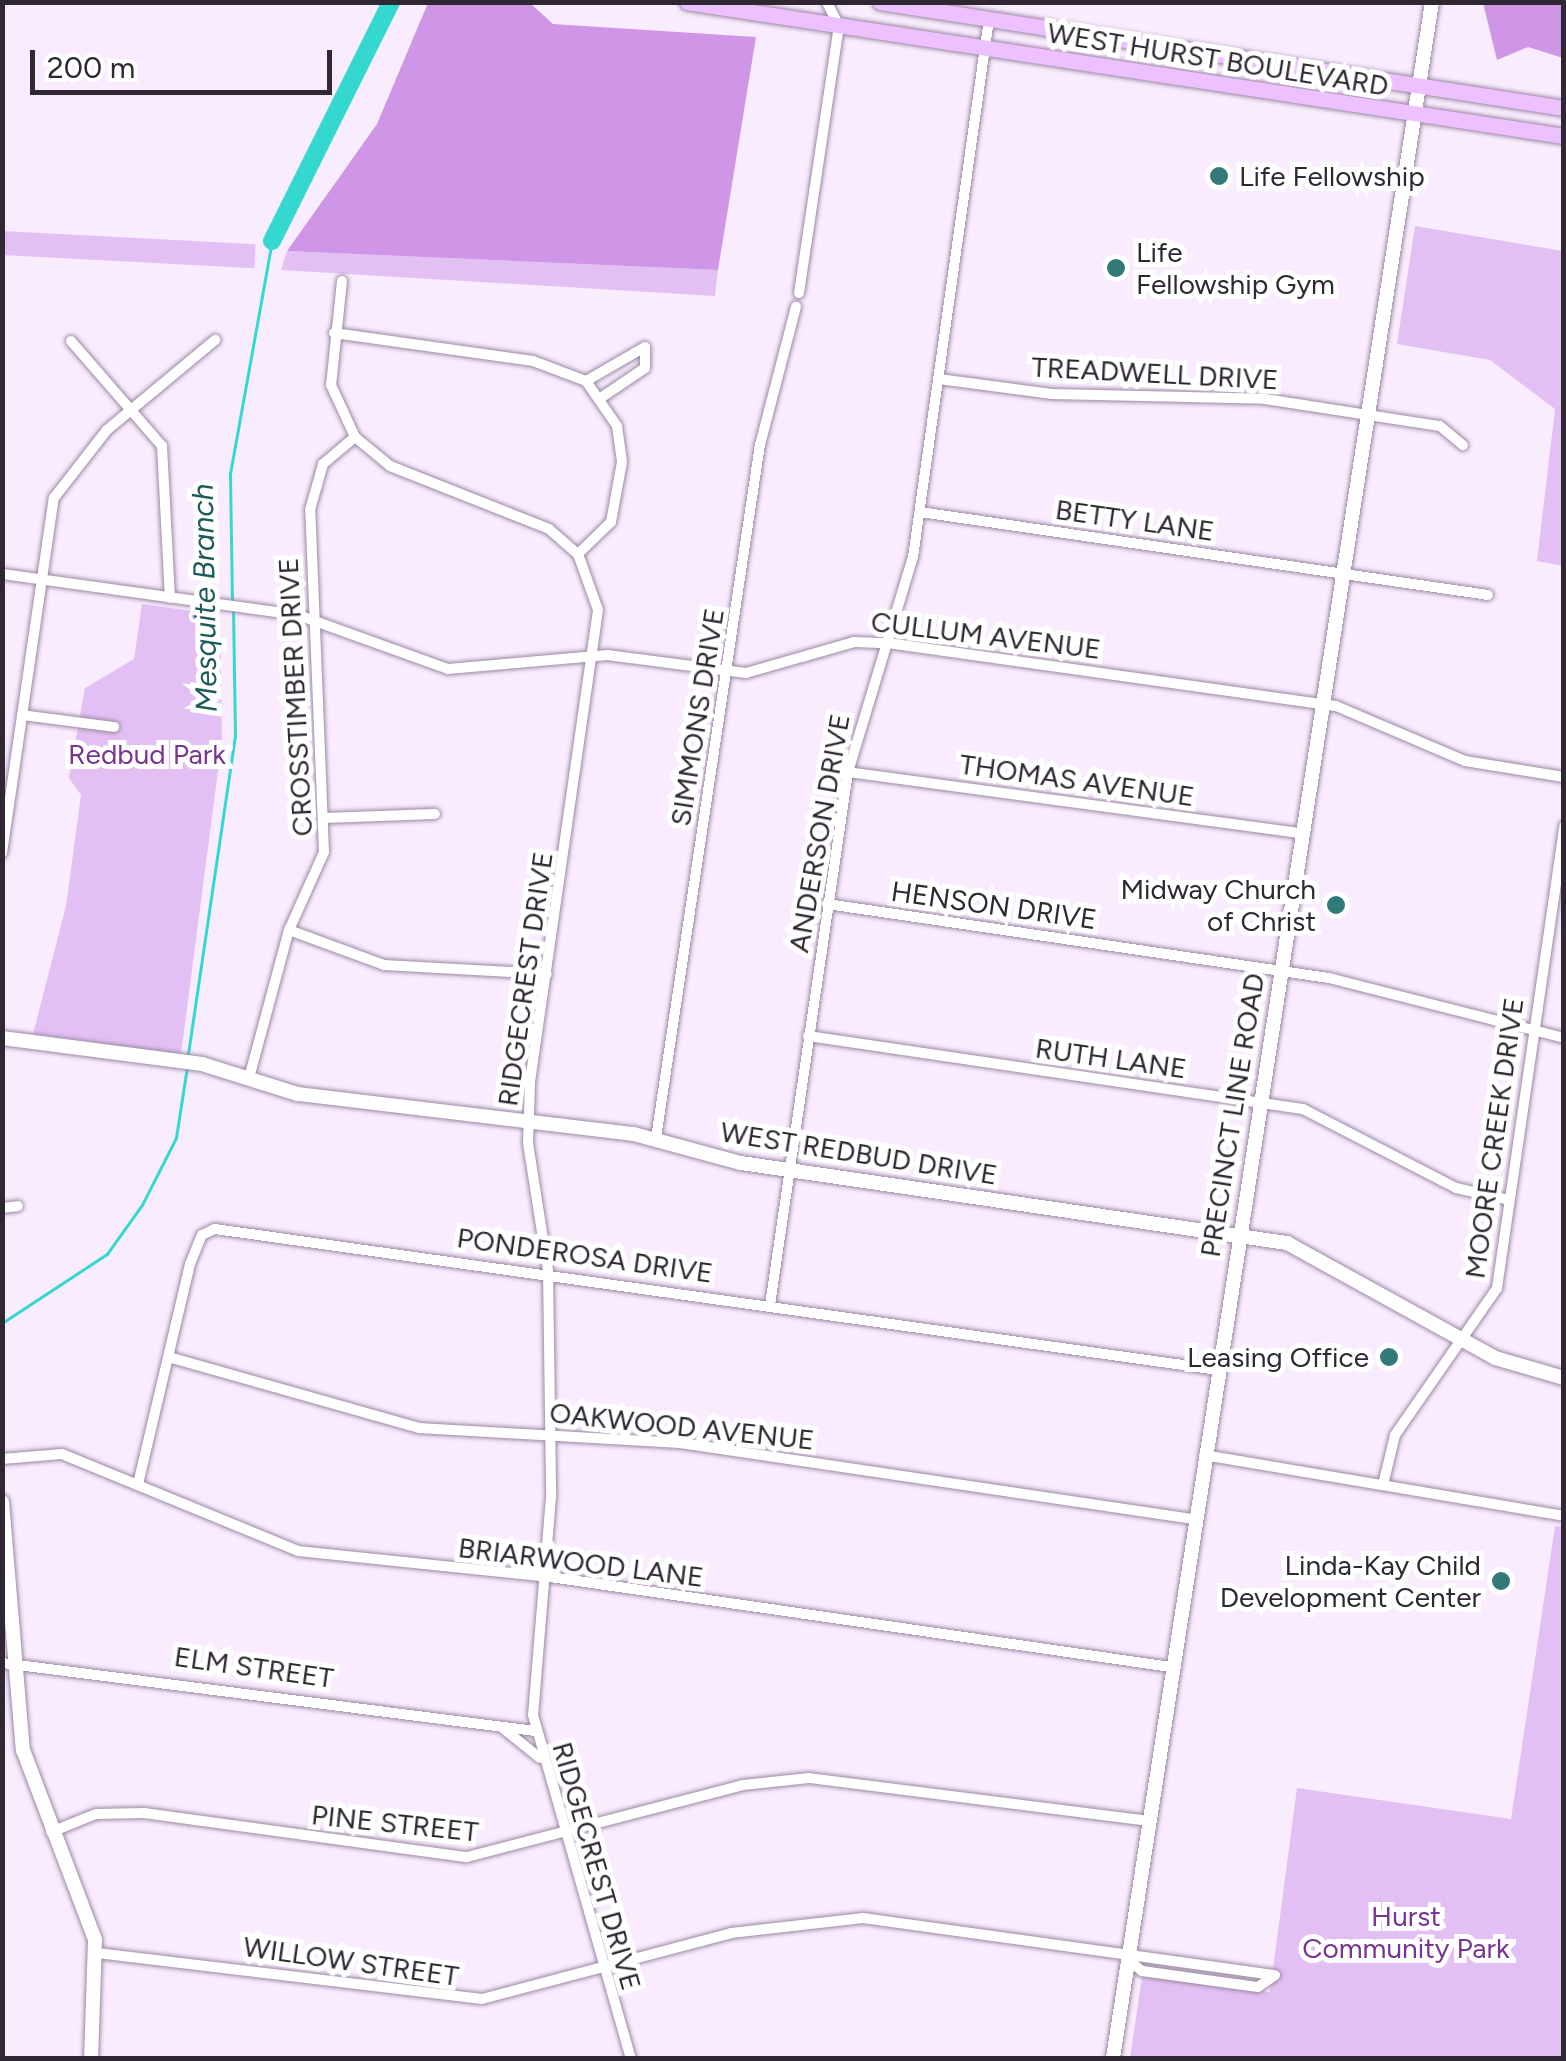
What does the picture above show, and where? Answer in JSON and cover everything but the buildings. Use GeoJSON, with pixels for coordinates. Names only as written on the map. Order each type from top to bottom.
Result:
{"type":"FeatureCollection","features":[{"type":"Feature","properties":{"kind":"main road","name":"WEST HURST BOULEVARD"},"geometry":{"type":"LineString","coordinates":[[687,2],[1564,136]]}},
{"type":"Feature","properties":{"kind":"main road","name":"WEST HURST BOULEVARD"},"geometry":{"type":"LineString","coordinates":[[880,2],[1564,108]]}},
{"type":"Feature","properties":{"kind":"street"},"geometry":{"type":"LineString","coordinates":[[800,294],[839,26],[827,2]]}},
{"type":"Feature","properties":{"kind":"street","name":"PRECINCT LINE ROAD"},"geometry":{"type":"LineString","coordinates":[[1113,2058],[1203,1454],[1432,2]]}},
{"type":"Feature","properties":{"kind":"street","name":"ANDERSON DRIVE"},"geometry":{"type":"LineString","coordinates":[[770,1305],[848,772],[887,643],[920,512],[990,19]]}},
{"type":"Feature","properties":{"kind":"street"},"geometry":{"type":"LineString","coordinates":[[334,333],[533,362],[586,381],[602,397],[621,446],[618,501],[578,554],[526,517],[390,466],[355,436],[330,385],[334,333],[342,281]]}},
{"type":"Feature","properties":{"kind":"street","name":"SIMMONS DRIVE"},"geometry":{"type":"LineString","coordinates":[[656,1138],[760,445],[796,306]]}},
{"type":"Feature","properties":{"kind":"street"},"geometry":{"type":"LineString","coordinates":[[2,853],[40,579],[60,486],[133,405],[214,340]]}},
{"type":"Feature","properties":{"kind":"street"},"geometry":{"type":"LineString","coordinates":[[71,341],[133,405],[164,458],[170,598]]}},
{"type":"Feature","properties":{"kind":"street"},"geometry":{"type":"LineString","coordinates":[[586,381],[645,348],[644,368],[602,397]]}},
{"type":"Feature","properties":{"kind":"street","name":"TREADWELL DRIVE"},"geometry":{"type":"LineString","coordinates":[[939,379],[1368,413],[1440,426],[1462,445]]}},
{"type":"Feature","properties":{"kind":"street","name":"CROSSTIMBER DRIVE"},"geometry":{"type":"LineString","coordinates":[[249,1078],[289,930],[320,872],[324,818],[312,620],[312,490],[324,464],[355,436]]}},
{"type":"Feature","properties":{"kind":"street","name":"BETTY LANE"},"geometry":{"type":"LineString","coordinates":[[920,512],[1488,595]]}},
{"type":"Feature","properties":{"kind":"street","name":"RIDGECREST DRIVE"},"geometry":{"type":"LineString","coordinates":[[578,554],[598,610],[595,654],[528,1123],[548,1270],[550,1432],[550,1577],[534,1730],[562,1836],[631,2058]]}},
{"type":"Feature","properties":{"kind":"street","name":"CULLUM AVENUE"},"geometry":{"type":"LineString","coordinates":[[2,574],[312,620],[448,668],[595,654],[727,671],[887,643],[1321,704],[1380,719],[1465,761],[1564,777]]}},
{"type":"Feature","properties":{"kind":"street"},"geometry":{"type":"LineString","coordinates":[[22,714],[114,726]]}},
{"type":"Feature","properties":{"kind":"street","name":"THOMAS AVENUE"},"geometry":{"type":"LineString","coordinates":[[848,772],[1300,833]]}},
{"type":"Feature","properties":{"kind":"street"},"geometry":{"type":"LineString","coordinates":[[324,818],[435,814]]}},
{"type":"Feature","properties":{"kind":"street","name":"MOORE CREEK DRIVE"},"geometry":{"type":"LineString","coordinates":[[1383,1485],[1395,1435],[1466,1342],[1496,1288],[1564,826]]}},
{"type":"Feature","properties":{"kind":"street","name":"HENSON DRIVE"},"geometry":{"type":"LineString","coordinates":[[828,904],[1280,970],[1564,1038]]}},
{"type":"Feature","properties":{"kind":"street"},"geometry":{"type":"LineString","coordinates":[[289,930],[384,965],[547,974]]}},
{"type":"Feature","properties":{"kind":"street","name":"RUTH LANE"},"geometry":{"type":"LineString","coordinates":[[808,1036],[1303,1109],[1456,1188],[1509,1200]]}},
{"type":"Feature","properties":{"kind":"street","name":"WEST REDBUD DRIVE"},"geometry":{"type":"LineString","coordinates":[[2,1038],[202,1064],[298,1094],[656,1138],[788,1170],[1240,1234],[1312,1252],[1466,1342],[1564,1378]]}},
{"type":"Feature","properties":{"kind":"street"},"geometry":{"type":"LineString","coordinates":[[2,1208],[18,1206]]}},
{"type":"Feature","properties":{"kind":"street","name":"PONDEROSA DRIVE"},"geometry":{"type":"LineString","coordinates":[[138,1484],[172,1358],[190,1264],[202,1235],[215,1229],[548,1270],[1218,1370]]}},
{"type":"Feature","properties":{"kind":"street","name":"OAKWOOD AVENUE"},"geometry":{"type":"LineString","coordinates":[[172,1358],[363,1418],[550,1432],[1193,1519]]}},
{"type":"Feature","properties":{"kind":"street","name":"BRIARWOOD LANE"},"geometry":{"type":"LineString","coordinates":[[2,1459],[48,1451],[138,1484],[198,1518],[298,1552],[550,1577],[1171,1667]]}},
{"type":"Feature","properties":{"kind":"street"},"geometry":{"type":"LineString","coordinates":[[1203,1454],[1564,1516]]}},
{"type":"Feature","properties":{"kind":"street"},"geometry":{"type":"LineString","coordinates":[[2,1502],[8,1663],[23,1750],[97,1953],[91,2058]]}},
{"type":"Feature","properties":{"kind":"street","name":"ELM STREET"},"geometry":{"type":"LineString","coordinates":[[8,1663],[534,1730]]}},
{"type":"Feature","properties":{"kind":"street"},"geometry":{"type":"LineString","coordinates":[[499,1725],[540,1758]]}},
{"type":"Feature","properties":{"kind":"street","name":"PINE STREET"},"geometry":{"type":"LineString","coordinates":[[50,1832],[96,1814],[144,1812],[467,1857],[562,1836],[742,1785],[808,1778],[1148,1821]]}},
{"type":"Feature","properties":{"kind":"street","name":"WILLOW STREET"},"geometry":{"type":"LineString","coordinates":[[97,1953],[453,1999],[522,1995],[732,1932],[834,1918],[1275,1975],[1258,1987],[1142,1971],[1128,1959]]}},
{"type":"Feature","properties":{"kind":"green space"},"geometry":{"type":"Polygon","coordinates":[[[1415,226],[1563,251],[1563,566],[1537,561],[1555,409],[1490,360],[1397,344],[1415,226]]]}},
{"type":"Feature","properties":{"kind":"green space"},"geometry":{"type":"Polygon","coordinates":[[[3,231],[256,244],[254,268],[2,255],[3,231]]]}},
{"type":"Feature","properties":{"kind":"green space"},"geometry":{"type":"Polygon","coordinates":[[[287,251],[718,270],[715,296],[281,270],[287,251]]]}},
{"type":"Feature","properties":{"kind":"green space","name":"Redbud Park"},"geometry":{"type":"Polygon","coordinates":[[[142,604],[220,615],[222,740],[181,1054],[33,1034],[66,906],[81,795],[69,778],[85,688],[134,659],[142,604]]]}},
{"type":"Feature","properties":{"kind":"green space","name":"Hurst Community Park"},"geometry":{"type":"Polygon","coordinates":[[[1555,1526],[1563,1527],[1563,2058],[1130,2058],[1142,1977],[1270,1992],[1297,1788],[1511,1819],[1555,1526]]]}},
{"type":"Feature","properties":{"kind":"shaded area"},"geometry":{"type":"Polygon","coordinates":[[[428,3],[530,3],[553,24],[756,37],[718,270],[287,251],[377,124],[428,3]]]}},
{"type":"Feature","properties":{"kind":"shaded area"},"geometry":{"type":"Polygon","coordinates":[[[1483,3],[1563,3],[1563,58],[1528,47],[1497,60],[1483,3]]]}},
{"type":"Feature","properties":{"kind":"waterway","name":"Mesquite Branch"},"geometry":{"type":"LineString","coordinates":[[272,241],[391,2]]}},
{"type":"Feature","properties":{"kind":"waterway","name":"Mesquite Branch"},"geometry":{"type":"LineString","coordinates":[[232,602],[230,474],[272,241]]}},
{"type":"Feature","properties":{"kind":"waterway","name":"Mesquite Branch"},"geometry":{"type":"LineString","coordinates":[[188,1054],[235,736],[233,610]]}},
{"type":"Feature","properties":{"kind":"waterway","name":"Mesquite Branch"},"geometry":{"type":"LineString","coordinates":[[2,1323],[107,1254],[142,1205],[176,1138],[187,1067]]}},
{"type":"Feature","properties":{"kind":"place","name":"Life Fellowship"},"geometry":{"type":"Point","coordinates":[1219,176]}},
{"type":"Feature","properties":{"kind":"place","name":"Life Fellowship Gym"},"geometry":{"type":"Point","coordinates":[1116,268]}},
{"type":"Feature","properties":{"kind":"place","name":"Midway Church of Christ"},"geometry":{"type":"Point","coordinates":[1336,905]}},
{"type":"Feature","properties":{"kind":"place","name":"Leasing Office"},"geometry":{"type":"Point","coordinates":[1389,1357]}},
{"type":"Feature","properties":{"kind":"place","name":"Linda-Kay Child Development Center"},"geometry":{"type":"Point","coordinates":[1501,1581]}}]}
